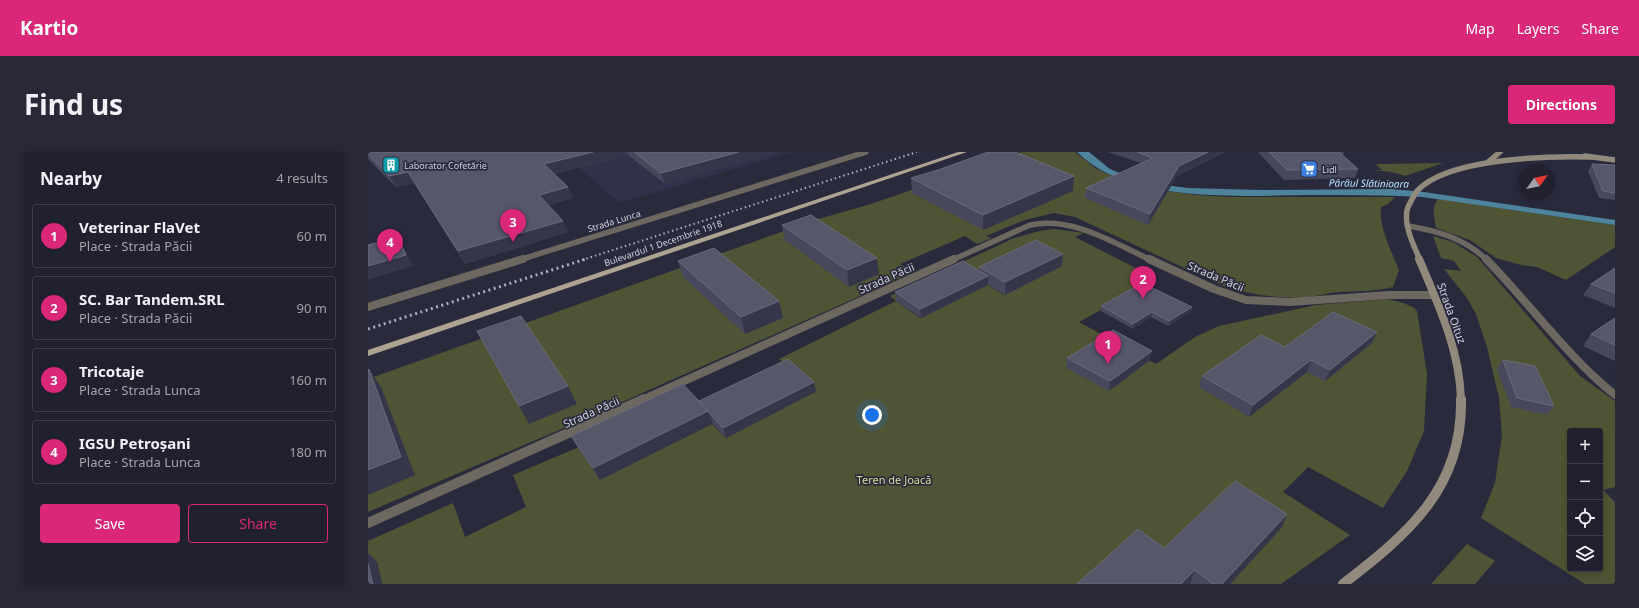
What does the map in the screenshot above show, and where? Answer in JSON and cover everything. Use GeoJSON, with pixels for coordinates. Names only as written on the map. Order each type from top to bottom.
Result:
{"type":"FeatureCollection","features":[{"type":"Feature","properties":{"kind":"main road","name":"Bulevardul 1 Decembrie 1918"},"geometry":{"type":"LineString","coordinates":[[368,353],[964,152]]}},
{"type":"Feature","properties":{"kind":"street"},"geometry":{"type":"LineString","coordinates":[[829,163],[846,152]]}},
{"type":"Feature","properties":{"kind":"street","name":"Strada Lunca"},"geometry":{"type":"LineString","coordinates":[[368,307],[866,152]]}},
{"type":"Feature","properties":{"kind":"street"},"geometry":{"type":"LineString","coordinates":[[1485,164],[1496,157],[1500,152]]}},
{"type":"Feature","properties":{"kind":"street"},"geometry":{"type":"LineString","coordinates":[[1563,152],[1615,160]]}},
{"type":"Feature","properties":{"kind":"street","name":"Strada Oituz"},"geometry":{"type":"LineString","coordinates":[[1343,584],[1396,540],[1430,504],[1451,466],[1460,427],[1461,393],[1458,367],[1449,333],[1433,295],[1408,226],[1407,212],[1412,198],[1418,190],[1430,181],[1446,174],[1485,164],[1543,157],[1590,156]]}},
{"type":"Feature","properties":{"kind":"street","name":"Strada Păcii"},"geometry":{"type":"LineString","coordinates":[[368,523],[522,456],[1030,226],[1040,223],[1060,223],[1088,231],[1207,286],[1230,296],[1246,300],[1284,302],[1388,295],[1433,295]]}},
{"type":"Feature","properties":{"kind":"street"},"geometry":{"type":"LineString","coordinates":[[1408,226],[1445,234],[1465,242],[1502,277],[1573,357],[1615,396]]}},
{"type":"Feature","properties":{"kind":"shaded area"},"geometry":{"type":"Polygon","coordinates":[[[562,152],[792,152],[619,203],[562,152]]]}},
{"type":"Feature","properties":{"kind":"shaded area"},"geometry":{"type":"Polygon","coordinates":[[[1077,152],[1089,152],[1110,169],[1129,177],[1158,184],[1188,188],[1260,190],[1392,189],[1424,192],[1615,220],[1615,225],[1422,197],[1348,195],[1248,196],[1184,193],[1153,188],[1124,180],[1098,169],[1077,152]]]}},
{"type":"Feature","properties":{"kind":"green space"},"geometry":{"type":"Polygon","coordinates":[[[1021,152],[1075,152],[1095,168],[1120,180],[1160,190],[1196,195],[1229,197],[1395,197],[1388,204],[1381,207],[1381,214],[1386,239],[1399,270],[1393,287],[1379,290],[1338,292],[1312,297],[1276,297],[1255,294],[1223,286],[1075,217],[1054,213],[1025,220],[986,236],[992,238],[977,244],[965,236],[900,264],[914,272],[566,427],[368,512],[368,379],[815,220],[871,204],[1021,152]]]}},
{"type":"Feature","properties":{"kind":"green space"},"geometry":{"type":"Polygon","coordinates":[[[1443,163],[1405,176],[1392,172],[1372,170],[1382,170],[1376,164],[1443,163]]]}},
{"type":"Feature","properties":{"kind":"green space"},"geometry":{"type":"Polygon","coordinates":[[[1438,199],[1615,225],[1615,247],[1566,280],[1537,267],[1521,265],[1496,258],[1470,240],[1436,228],[1434,206],[1438,199]]]}},
{"type":"Feature","properties":{"kind":"green space","name":"Teren de Joacă"},"geometry":{"type":"Polygon","coordinates":[[[1054,229],[1084,233],[1075,237],[1157,279],[1079,322],[1156,364],[1195,337],[1219,326],[1316,305],[1388,299],[1413,307],[1417,311],[1427,374],[1424,431],[1407,471],[1383,508],[1308,467],[1283,492],[1350,535],[1281,584],[1230,584],[1282,527],[1231,494],[1161,561],[1090,584],[382,584],[377,563],[368,567],[368,541],[453,503],[465,537],[526,507],[513,475],[579,447],[600,480],[712,424],[726,438],[817,391],[779,359],[896,301],[890,296],[1014,238],[1054,229]],[[1062,265],[979,279],[963,270],[896,301],[920,318],[988,285],[1004,295],[1062,265]]]}},
{"type":"Feature","properties":{"kind":"green space"},"geometry":{"type":"Polygon","coordinates":[[[1433,236],[1453,242],[1477,257],[1580,376],[1615,401],[1615,487],[1603,490],[1615,502],[1615,584],[1585,584],[1481,518],[1495,483],[1502,435],[1499,398],[1487,347],[1476,314],[1467,298],[1444,269],[1461,271],[1454,261],[1441,258],[1433,236]]]}},
{"type":"Feature","properties":{"kind":"green space"},"geometry":{"type":"Polygon","coordinates":[[[1467,544],[1495,561],[1475,584],[1431,584],[1467,544]]]}},
{"type":"Feature","properties":{"kind":"building"},"geometry":{"type":"Polygon","coordinates":[[[368,152],[593,152],[544,164],[568,187],[539,195],[563,221],[458,251],[408,172],[389,176],[368,154],[368,152]]]}},
{"type":"Feature","properties":{"kind":"building"},"geometry":{"type":"Polygon","coordinates":[[[634,152],[739,152],[661,173],[634,152]]]}},
{"type":"Feature","properties":{"kind":"building"},"geometry":{"type":"Polygon","coordinates":[[[988,152],[1015,152],[1074,176],[983,215],[911,178],[988,152]]]}},
{"type":"Feature","properties":{"kind":"building"},"geometry":{"type":"Polygon","coordinates":[[[1137,152],[1208,152],[1179,166],[1150,214],[1086,188],[1153,158],[1137,152]]]}},
{"type":"Feature","properties":{"kind":"building"},"geometry":{"type":"Polygon","coordinates":[[[1269,152],[1339,152],[1358,169],[1287,170],[1269,152]]]}},
{"type":"Feature","properties":{"kind":"building"},"geometry":{"type":"Polygon","coordinates":[[[1592,164],[1615,165],[1615,193],[1603,191],[1592,164]]]}},
{"type":"Feature","properties":{"kind":"building"},"geometry":{"type":"Polygon","coordinates":[[[811,215],[877,258],[847,270],[782,225],[811,215]]]}},
{"type":"Feature","properties":{"kind":"building"},"geometry":{"type":"Polygon","coordinates":[[[398,237],[406,255],[368,266],[368,245],[398,237]]]}},
{"type":"Feature","properties":{"kind":"building"},"geometry":{"type":"Polygon","coordinates":[[[1036,240],[1063,254],[1005,282],[979,267],[1036,240]]]}},
{"type":"Feature","properties":{"kind":"building"},"geometry":{"type":"Polygon","coordinates":[[[714,248],[779,301],[741,317],[678,261],[714,248]]]}},
{"type":"Feature","properties":{"kind":"building"},"geometry":{"type":"Polygon","coordinates":[[[963,261],[988,276],[920,309],[895,292],[963,261]]]}},
{"type":"Feature","properties":{"kind":"building"},"geometry":{"type":"Polygon","coordinates":[[[1615,268],[1615,293],[1591,284],[1615,268]]]}},
{"type":"Feature","properties":{"kind":"building"},"geometry":{"type":"Polygon","coordinates":[[[1142,283],[1192,307],[1169,321],[1152,312],[1133,324],[1101,306],[1142,283]]]}},
{"type":"Feature","properties":{"kind":"building"},"geometry":{"type":"Polygon","coordinates":[[[1333,312],[1377,332],[1330,370],[1311,360],[1253,405],[1202,376],[1261,335],[1285,347],[1333,312]]]}},
{"type":"Feature","properties":{"kind":"building"},"geometry":{"type":"Polygon","coordinates":[[[521,316],[568,386],[519,406],[477,331],[521,316]]]}},
{"type":"Feature","properties":{"kind":"building"},"geometry":{"type":"Polygon","coordinates":[[[1615,318],[1615,345],[1591,334],[1615,318]]]}},
{"type":"Feature","properties":{"kind":"building"},"geometry":{"type":"Polygon","coordinates":[[[1113,330],[1152,351],[1110,381],[1067,358],[1113,330]]]}},
{"type":"Feature","properties":{"kind":"building"},"geometry":{"type":"Polygon","coordinates":[[[788,359],[814,382],[723,428],[699,401],[788,359]]]}},
{"type":"Feature","properties":{"kind":"building"},"geometry":{"type":"Polygon","coordinates":[[[1503,360],[1535,366],[1554,406],[1517,398],[1503,360]]]}},
{"type":"Feature","properties":{"kind":"building"},"geometry":{"type":"Polygon","coordinates":[[[369,369],[401,457],[368,470],[368,370],[369,369]]]}},
{"type":"Feature","properties":{"kind":"building"},"geometry":{"type":"Polygon","coordinates":[[[683,384],[708,411],[593,468],[571,436],[683,384]]]}},
{"type":"Feature","properties":{"kind":"building"},"geometry":{"type":"Polygon","coordinates":[[[1235,481],[1287,514],[1222,584],[1213,584],[1195,570],[1181,584],[1077,584],[1138,529],[1164,548],[1235,481]]]}},
{"type":"Feature","properties":{"kind":"building"},"geometry":{"type":"Polygon","coordinates":[[[368,564],[373,584],[368,584],[368,564]]]}},
{"type":"Feature","properties":{"kind":"railway"},"geometry":{"type":"LineString","coordinates":[[582,260],[917,152]]}},
{"type":"Feature","properties":{"kind":"railway"},"geometry":{"type":"LineString","coordinates":[[368,329],[586,259]]}},
{"type":"Feature","properties":{"kind":"place","name":"Laborator Cofetărie"},"geometry":{"type":"Point","coordinates":[391,165]}},
{"type":"Feature","properties":{"kind":"place","name":"Lidl"},"geometry":{"type":"Point","coordinates":[1309,169]}},
{"type":"Feature","properties":{"kind":"place","name":"Tricotaje"},"geometry":{"type":"Point","coordinates":[513,242]}},
{"type":"Feature","properties":{"kind":"place","name":"IGSU Petroșani"},"geometry":{"type":"Point","coordinates":[390,262]}},
{"type":"Feature","properties":{"kind":"place","name":"SC. Bar Tandem.SRL"},"geometry":{"type":"Point","coordinates":[1143,299]}},
{"type":"Feature","properties":{"kind":"place","name":"Veterinar FlaVet"},"geometry":{"type":"Point","coordinates":[1108,364]}},
{"type":"Feature","properties":{"kind":"water label","name":"Pârâul Slătinioara"},"geometry":{"type":"Point","coordinates":[1369,183]}}]}
